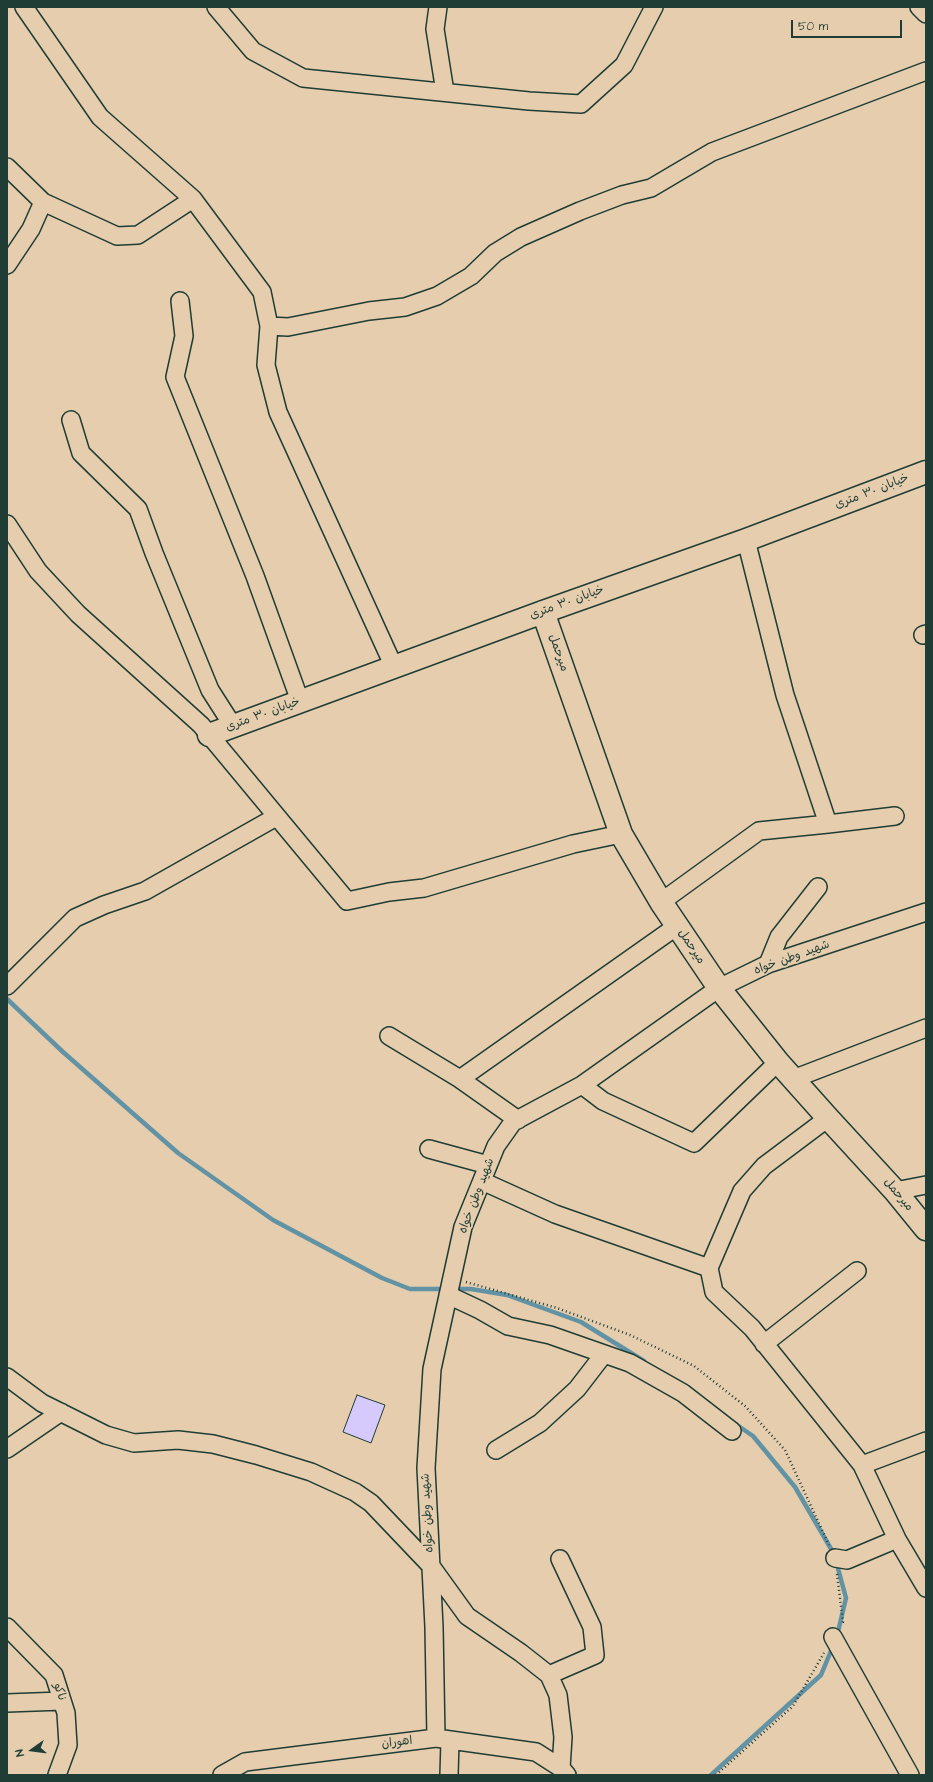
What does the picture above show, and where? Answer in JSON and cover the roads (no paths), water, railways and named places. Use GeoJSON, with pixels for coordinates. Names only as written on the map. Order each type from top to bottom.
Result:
{"type":"FeatureCollection","features":[{"type":"Feature","properties":{"kind":"street"},"geometry":{"type":"LineString","coordinates":[[24,7],[100,117],[193,199],[262,292],[269,326],[266,365],[278,412],[394,667]]}},
{"type":"Feature","properties":{"kind":"street"},"geometry":{"type":"LineString","coordinates":[[216,7],[253,51],[303,78],[529,101],[581,104],[624,65],[654,7]]}},
{"type":"Feature","properties":{"kind":"street"},"geometry":{"type":"LineString","coordinates":[[438,7],[435,29],[445,92]]}},
{"type":"Feature","properties":{"kind":"street"},"geometry":{"type":"LineString","coordinates":[[919,7],[926,14]]}},
{"type":"Feature","properties":{"kind":"street"},"geometry":{"type":"LineString","coordinates":[[269,326],[288,327],[405,307],[436,296],[471,276],[495,253],[521,237],[587,208],[622,195],[651,188],[712,152],[926,71]]}},
{"type":"Feature","properties":{"kind":"street"},"geometry":{"type":"LineString","coordinates":[[7,167],[43,202],[117,236],[138,235],[193,199]]}},
{"type":"Feature","properties":{"kind":"street"},"geometry":{"type":"LineString","coordinates":[[7,265],[31,229],[43,202]]}},
{"type":"Feature","properties":{"kind":"street"},"geometry":{"type":"LineString","coordinates":[[180,301],[184,336],[175,377],[255,576],[300,701]]}},
{"type":"Feature","properties":{"kind":"street"},"geometry":{"type":"LineString","coordinates":[[71,420],[81,453],[138,509],[154,553],[210,690],[233,726]]}},
{"type":"Feature","properties":{"kind":"street","name":"خیابان ۳۰ متری"},"geometry":{"type":"LineString","coordinates":[[209,735],[543,612],[746,540],[926,472]]}},
{"type":"Feature","properties":{"kind":"street"},"geometry":{"type":"LineString","coordinates":[[7,524],[38,571],[78,614],[201,725],[347,902],[388,892],[424,888],[573,844],[621,834]]}},
{"type":"Feature","properties":{"kind":"street"},"geometry":{"type":"LineString","coordinates":[[746,540],[785,695],[828,824]]}},
{"type":"Feature","properties":{"kind":"street","name":"میرحمل"},"geometry":{"type":"LineString","coordinates":[[543,612],[621,834],[661,902],[719,988],[778,1062],[895,1190],[926,1229]]}},
{"type":"Feature","properties":{"kind":"street"},"geometry":{"type":"LineString","coordinates":[[661,902],[760,831],[895,816]]}},
{"type":"Feature","properties":{"kind":"street"},"geometry":{"type":"LineString","coordinates":[[7,986],[75,918],[104,905],[145,891],[276,817]]}},
{"type":"Feature","properties":{"kind":"street"},"geometry":{"type":"LineString","coordinates":[[768,964],[779,937],[818,887]]}},
{"type":"Feature","properties":{"kind":"street","name":"شهید وطن خواه"},"geometry":{"type":"LineString","coordinates":[[449,1775],[443,1739],[426,1468],[432,1369],[463,1227],[496,1146],[513,1122],[582,1085],[719,988],[768,964],[926,912]]}},
{"type":"Feature","properties":{"kind":"street"},"geometry":{"type":"LineString","coordinates":[[460,1079],[677,926]]}},
{"type":"Feature","properties":{"kind":"street"},"geometry":{"type":"LineString","coordinates":[[793,1079],[926,1028]]}},
{"type":"Feature","properties":{"kind":"street"},"geometry":{"type":"LineString","coordinates":[[389,1036],[460,1079],[518,1120]]}},
{"type":"Feature","properties":{"kind":"street"},"geometry":{"type":"LineString","coordinates":[[582,1085],[603,1101],[694,1143],[778,1062]]}},
{"type":"Feature","properties":{"kind":"street"},"geometry":{"type":"LineString","coordinates":[[828,1118],[764,1166],[742,1191],[708,1268],[714,1292],[752,1328],[862,1465],[897,1539],[926,1588]]}},
{"type":"Feature","properties":{"kind":"street"},"geometry":{"type":"LineString","coordinates":[[429,1149],[488,1165]]}},
{"type":"Feature","properties":{"kind":"street"},"geometry":{"type":"LineString","coordinates":[[482,1181],[555,1214],[708,1268]]}},
{"type":"Feature","properties":{"kind":"street"},"geometry":{"type":"LineString","coordinates":[[895,1190],[926,1186]]}},
{"type":"Feature","properties":{"kind":"street"},"geometry":{"type":"LineString","coordinates":[[764,1344],[856,1271]]}},
{"type":"Feature","properties":{"kind":"street"},"geometry":{"type":"LineString","coordinates":[[448,1295],[480,1310],[508,1326],[550,1335],[630,1364],[683,1392],[732,1432]]}},
{"type":"Feature","properties":{"kind":"street"},"geometry":{"type":"LineString","coordinates":[[496,1450],[540,1423],[577,1389],[604,1354]]}},
{"type":"Feature","properties":{"kind":"street"},"geometry":{"type":"LineString","coordinates":[[7,1377],[42,1403],[106,1435],[134,1442],[178,1440],[212,1444],[256,1455],[311,1472],[355,1492],[371,1503],[431,1566],[467,1616],[521,1653],[549,1675],[558,1695],[563,1737],[564,1771]]}},
{"type":"Feature","properties":{"kind":"street"},"geometry":{"type":"LineString","coordinates":[[7,1449],[61,1412]]}},
{"type":"Feature","properties":{"kind":"street"},"geometry":{"type":"LineString","coordinates":[[862,1465],[926,1441]]}},
{"type":"Feature","properties":{"kind":"street"},"geometry":{"type":"LineString","coordinates":[[835,1558],[847,1560],[897,1539]]}},
{"type":"Feature","properties":{"kind":"street"},"geometry":{"type":"LineString","coordinates":[[549,1675],[595,1655],[592,1627],[560,1558]]}},
{"type":"Feature","properties":{"kind":"street","name":"ناکو"},"geometry":{"type":"LineString","coordinates":[[7,1626],[54,1675],[66,1713],[68,1745],[57,1775]]}},
{"type":"Feature","properties":{"kind":"street"},"geometry":{"type":"LineString","coordinates":[[833,1637],[910,1775]]}},
{"type":"Feature","properties":{"kind":"street"},"geometry":{"type":"LineString","coordinates":[[7,1703],[62,1701]]}},
{"type":"Feature","properties":{"kind":"street","name":"اهوران"},"geometry":{"type":"LineString","coordinates":[[222,1775],[245,1762],[443,1739],[536,1752],[564,1771]]}},
{"type":"Feature","properties":{"kind":"waterway"},"geometry":{"type":"LineString","coordinates":[[7,999],[63,1052],[178,1153],[273,1220],[382,1278],[410,1289],[471,1289],[507,1295],[581,1322],[644,1361]]}},
{"type":"Feature","properties":{"kind":"waterway"},"geometry":{"type":"LineString","coordinates":[[734,1423],[753,1436],[795,1487],[834,1554]]}},
{"type":"Feature","properties":{"kind":"waterway"},"geometry":{"type":"LineString","coordinates":[[836,1561],[846,1598],[837,1636]]}},
{"type":"Feature","properties":{"kind":"waterway"},"geometry":{"type":"LineString","coordinates":[[711,1775],[821,1675],[833,1646]]}}]}
